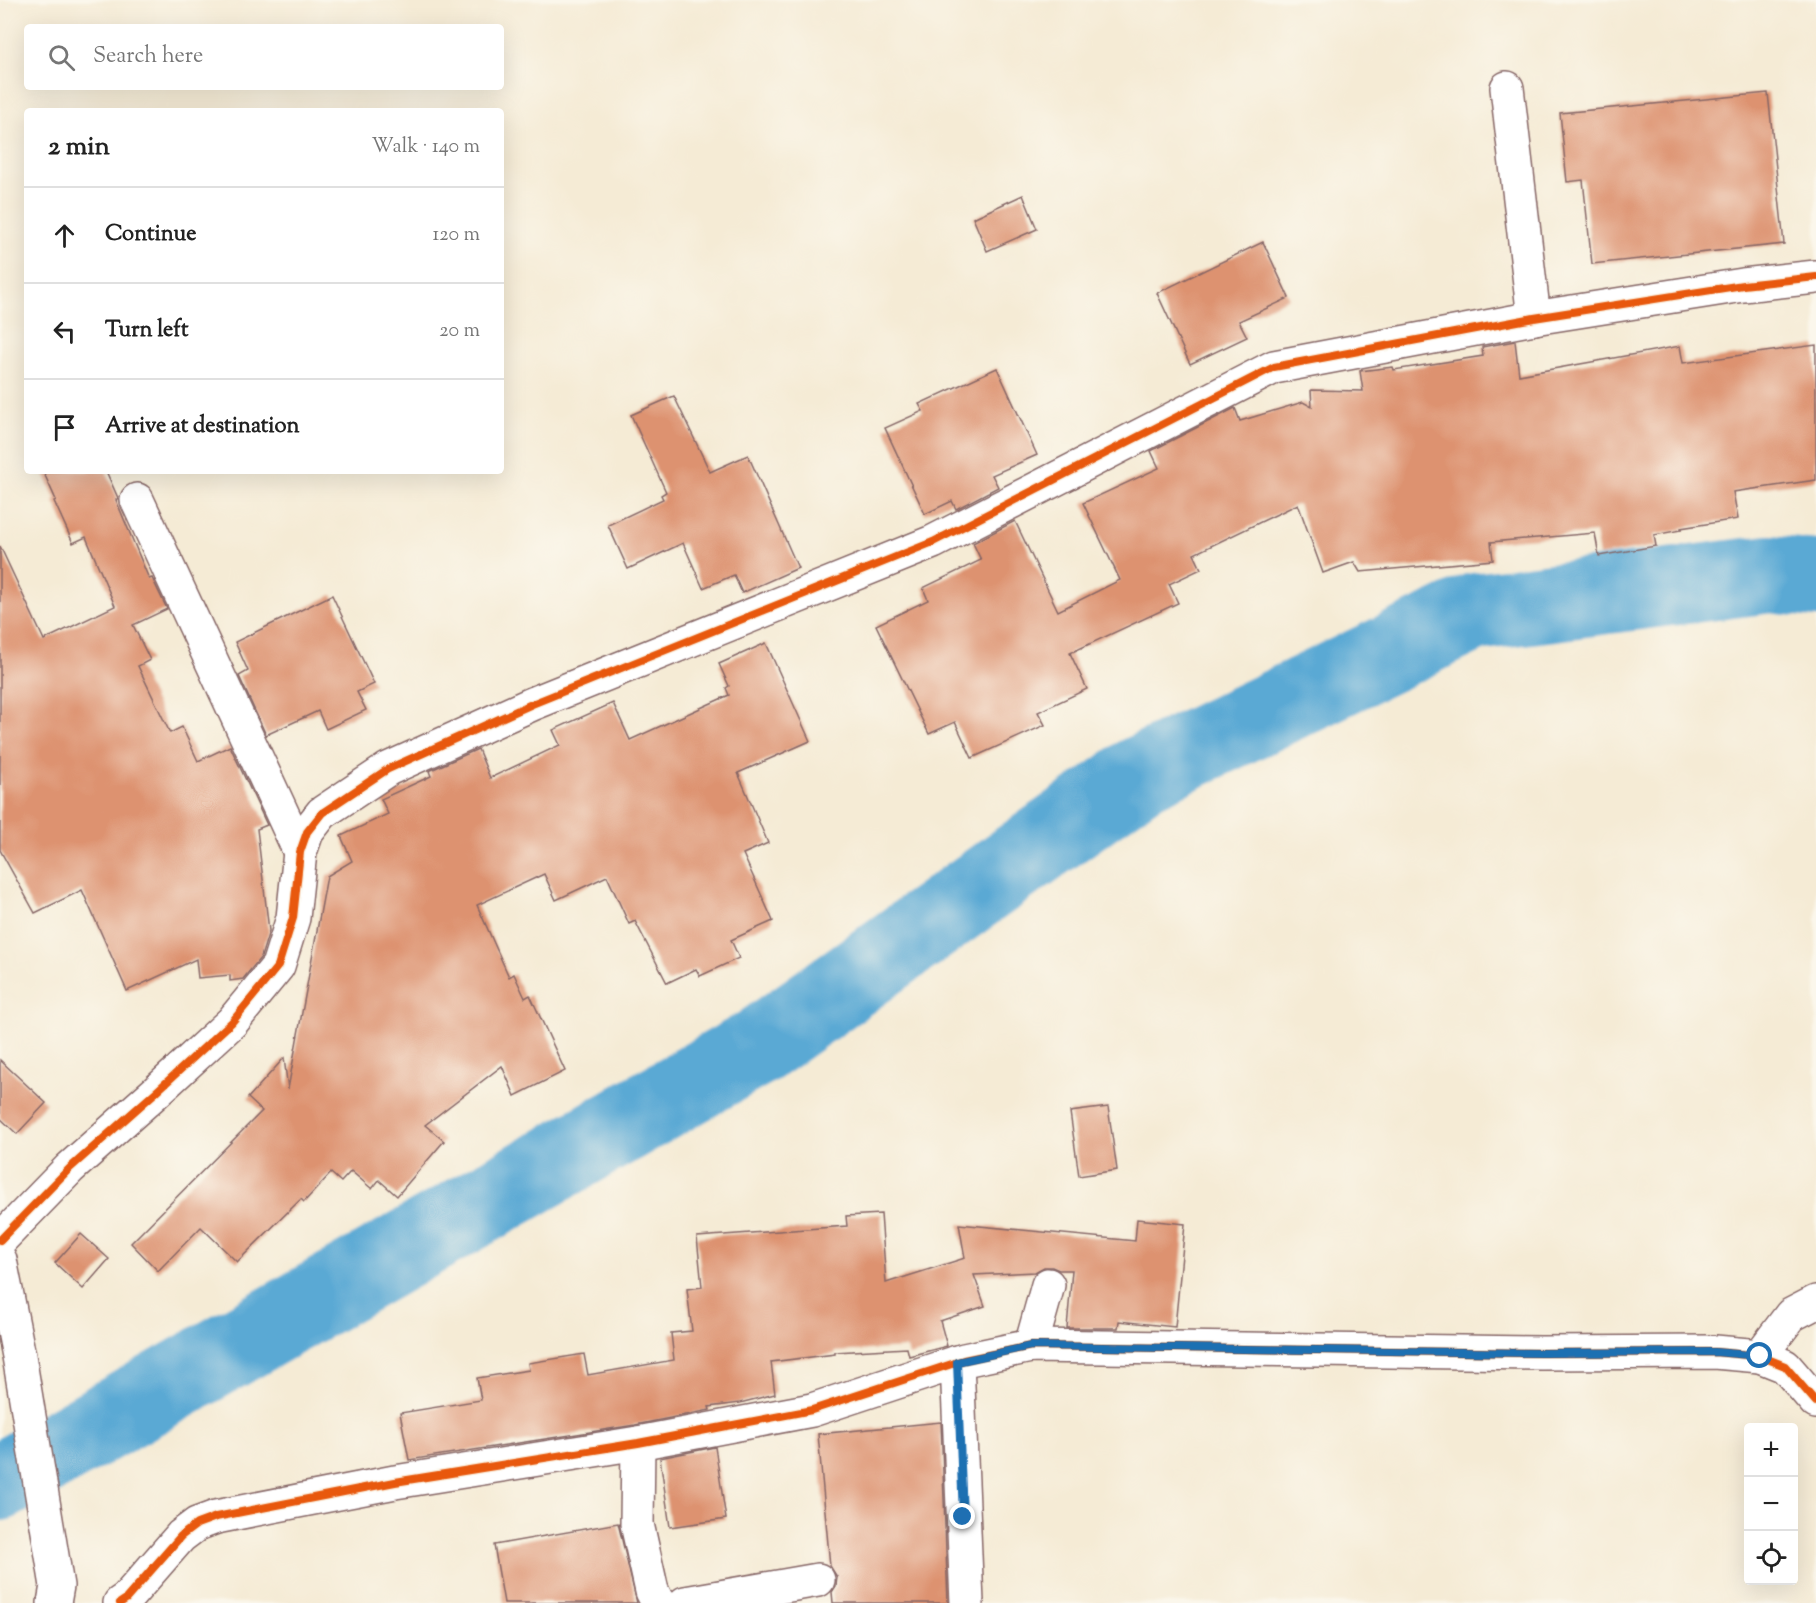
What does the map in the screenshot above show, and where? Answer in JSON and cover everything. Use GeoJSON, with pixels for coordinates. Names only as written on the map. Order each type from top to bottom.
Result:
{"type":"FeatureCollection","features":[{"type":"Feature","properties":{"kind":"street"},"geometry":{"type":"LineString","coordinates":[[1507,88],[1534,318]]}},
{"type":"Feature","properties":{"kind":"street"},"geometry":{"type":"LineString","coordinates":[[0,1240],[70,1167],[232,1022],[278,966],[293,918],[300,852],[307,832],[322,813],[388,769],[532,704],[933,542],[1274,367],[1534,318],[1743,285],[1816,277]]}},
{"type":"Feature","properties":{"kind":"street"},"geometry":{"type":"LineString","coordinates":[[137,500],[300,852]]}},
{"type":"Feature","properties":{"kind":"street"},"geometry":{"type":"LineString","coordinates":[[0,1260],[19,1356],[56,1595]]}},
{"type":"Feature","properties":{"kind":"street"},"geometry":{"type":"LineString","coordinates":[[1031,1346],[1048,1285]]}},
{"type":"Feature","properties":{"kind":"street"},"geometry":{"type":"LineString","coordinates":[[1760,1356],[1791,1315],[1816,1302]]}},
{"type":"Feature","properties":{"kind":"street"},"geometry":{"type":"LineString","coordinates":[[120,1603],[181,1536],[197,1524],[216,1517],[395,1482],[638,1443],[812,1410],[957,1362],[1031,1346],[1542,1353],[1715,1352],[1760,1356],[1785,1366],[1816,1402]]}},
{"type":"Feature","properties":{"kind":"street"},"geometry":{"type":"LineString","coordinates":[[957,1362],[967,1603]]}},
{"type":"Feature","properties":{"kind":"street"},"geometry":{"type":"LineString","coordinates":[[638,1443],[637,1524],[652,1591],[658,1603]]}},
{"type":"Feature","properties":{"kind":"street"},"geometry":{"type":"LineString","coordinates":[[685,1603],[818,1580]]}},
{"type":"Feature","properties":{"kind":"building"},"geometry":{"type":"Polygon","coordinates":[[[1768,93],[1784,244],[1592,264],[1583,180],[1567,182],[1560,113],[1768,93]]]}},
{"type":"Feature","properties":{"kind":"building"},"geometry":{"type":"Polygon","coordinates":[[[1023,195],[1037,229],[987,251],[973,218],[1023,195]]]}},
{"type":"Feature","properties":{"kind":"building"},"geometry":{"type":"Polygon","coordinates":[[[1263,242],[1289,298],[1239,321],[1247,337],[1190,364],[1157,293],[1263,242]]]}},
{"type":"Feature","properties":{"kind":"building"},"geometry":{"type":"Polygon","coordinates":[[[1515,341],[1519,375],[1680,346],[1683,363],[1816,345],[1816,480],[1733,492],[1738,519],[1681,528],[1681,530],[1654,535],[1656,546],[1599,556],[1595,533],[1491,542],[1493,560],[1360,572],[1354,562],[1323,573],[1298,504],[1194,554],[1201,569],[1169,584],[1178,603],[1070,653],[1087,689],[1038,712],[1045,725],[972,758],[955,722],[929,734],[876,625],[928,600],[923,588],[981,560],[973,543],[1015,521],[1058,611],[1120,580],[1083,503],[1159,468],[1151,451],[1235,408],[1240,421],[1303,402],[1312,407],[1311,390],[1363,391],[1360,371],[1393,367],[1394,370],[1483,356],[1482,347],[1515,341]]]}},
{"type":"Feature","properties":{"kind":"building"},"geometry":{"type":"Polygon","coordinates":[[[997,368],[1037,455],[992,475],[998,487],[956,509],[952,501],[925,514],[885,428],[923,411],[919,404],[997,368]]]}},
{"type":"Feature","properties":{"kind":"building"},"geometry":{"type":"Polygon","coordinates":[[[674,396],[710,472],[748,455],[798,568],[742,593],[734,575],[703,588],[683,543],[628,569],[608,525],[663,499],[661,495],[666,492],[631,415],[674,396]]]}},
{"type":"Feature","properties":{"kind":"building"},"geometry":{"type":"Polygon","coordinates":[[[44,474],[107,474],[149,579],[152,578],[167,609],[133,625],[150,660],[138,666],[170,733],[182,727],[198,761],[230,746],[267,825],[257,829],[269,931],[261,957],[243,979],[230,981],[230,975],[198,978],[196,959],[127,991],[82,890],[35,913],[0,850],[0,546],[44,640],[115,606],[86,537],[73,543],[54,501],[56,500],[44,474]]]}},
{"type":"Feature","properties":{"kind":"building"},"geometry":{"type":"Polygon","coordinates":[[[332,595],[374,684],[357,692],[366,710],[326,729],[318,711],[266,735],[239,676],[248,671],[235,642],[332,595]]]}},
{"type":"Feature","properties":{"kind":"building"},"geometry":{"type":"Polygon","coordinates":[[[766,643],[810,741],[738,773],[768,843],[743,854],[773,921],[731,940],[739,958],[700,976],[696,969],[667,983],[635,921],[629,924],[607,876],[556,900],[544,874],[477,905],[509,977],[514,974],[525,998],[530,995],[565,1071],[515,1096],[502,1066],[425,1125],[444,1141],[397,1196],[379,1180],[372,1189],[351,1171],[341,1182],[331,1173],[304,1202],[301,1199],[237,1262],[201,1227],[158,1271],[131,1243],[262,1111],[248,1098],[284,1058],[288,1089],[327,876],[352,861],[341,836],[388,814],[381,799],[431,776],[429,771],[478,749],[490,778],[560,745],[553,730],[613,703],[630,740],[729,695],[726,688],[729,686],[719,664],[766,643]]]}},
{"type":"Feature","properties":{"kind":"building"},"geometry":{"type":"Polygon","coordinates":[[[0,1060],[46,1103],[17,1134],[0,1118],[0,1060]]]}},
{"type":"Feature","properties":{"kind":"building"},"geometry":{"type":"Polygon","coordinates":[[[1108,1107],[1117,1170],[1079,1176],[1070,1112],[1108,1107]]]}},
{"type":"Feature","properties":{"kind":"building"},"geometry":{"type":"Polygon","coordinates":[[[881,1214],[886,1283],[965,1258],[959,1224],[1135,1241],[1137,1219],[1185,1224],[1175,1327],[1119,1321],[1118,1328],[1067,1328],[1072,1270],[1044,1267],[1035,1272],[974,1275],[985,1306],[940,1321],[947,1346],[909,1356],[907,1348],[835,1352],[835,1354],[771,1362],[775,1394],[635,1425],[409,1460],[400,1413],[481,1400],[477,1378],[529,1370],[528,1363],[584,1354],[588,1375],[674,1360],[671,1333],[692,1331],[687,1289],[702,1287],[697,1237],[847,1226],[846,1216],[881,1214]]]}},
{"type":"Feature","properties":{"kind":"building"},"geometry":{"type":"Polygon","coordinates":[[[81,1234],[109,1259],[83,1289],[55,1263],[81,1234]]]}},
{"type":"Feature","properties":{"kind":"building"},"geometry":{"type":"Polygon","coordinates":[[[941,1422],[948,1603],[833,1603],[832,1592],[836,1586],[837,1577],[830,1566],[818,1434],[941,1422]]]}},
{"type":"Feature","properties":{"kind":"building"},"geometry":{"type":"Polygon","coordinates":[[[715,1447],[726,1519],[670,1527],[660,1458],[715,1447]]]}},
{"type":"Feature","properties":{"kind":"building"},"geometry":{"type":"Polygon","coordinates":[[[618,1523],[637,1603],[504,1603],[494,1545],[618,1523]]]}},
{"type":"Feature","properties":{"kind":"waterway"},"geometry":{"type":"LineString","coordinates":[[0,1482],[759,1046],[1138,775],[1475,612],[1770,574],[1816,579]]}},
{"type":"Feature","properties":{"kind":"cycle path"},"geometry":{"type":"LineString","coordinates":[[0,1240],[70,1168],[232,1022],[278,966],[293,918],[300,852],[307,832],[322,813],[388,769],[532,704],[933,542],[1274,367],[1534,318],[1743,285],[1816,277]]}},
{"type":"Feature","properties":{"kind":"cycle path"},"geometry":{"type":"LineString","coordinates":[[120,1603],[181,1536],[197,1524],[216,1517],[395,1482],[638,1443],[812,1410],[964,1360],[1031,1346],[1542,1353],[1715,1352],[1760,1356],[1785,1366],[1816,1402]]}},
{"type":"Feature","properties":{"kind":"route"},"geometry":{"type":"LineString","coordinates":[[963,1517],[957,1362],[1031,1346],[1542,1353],[1715,1352],[1760,1356]]}}]}
